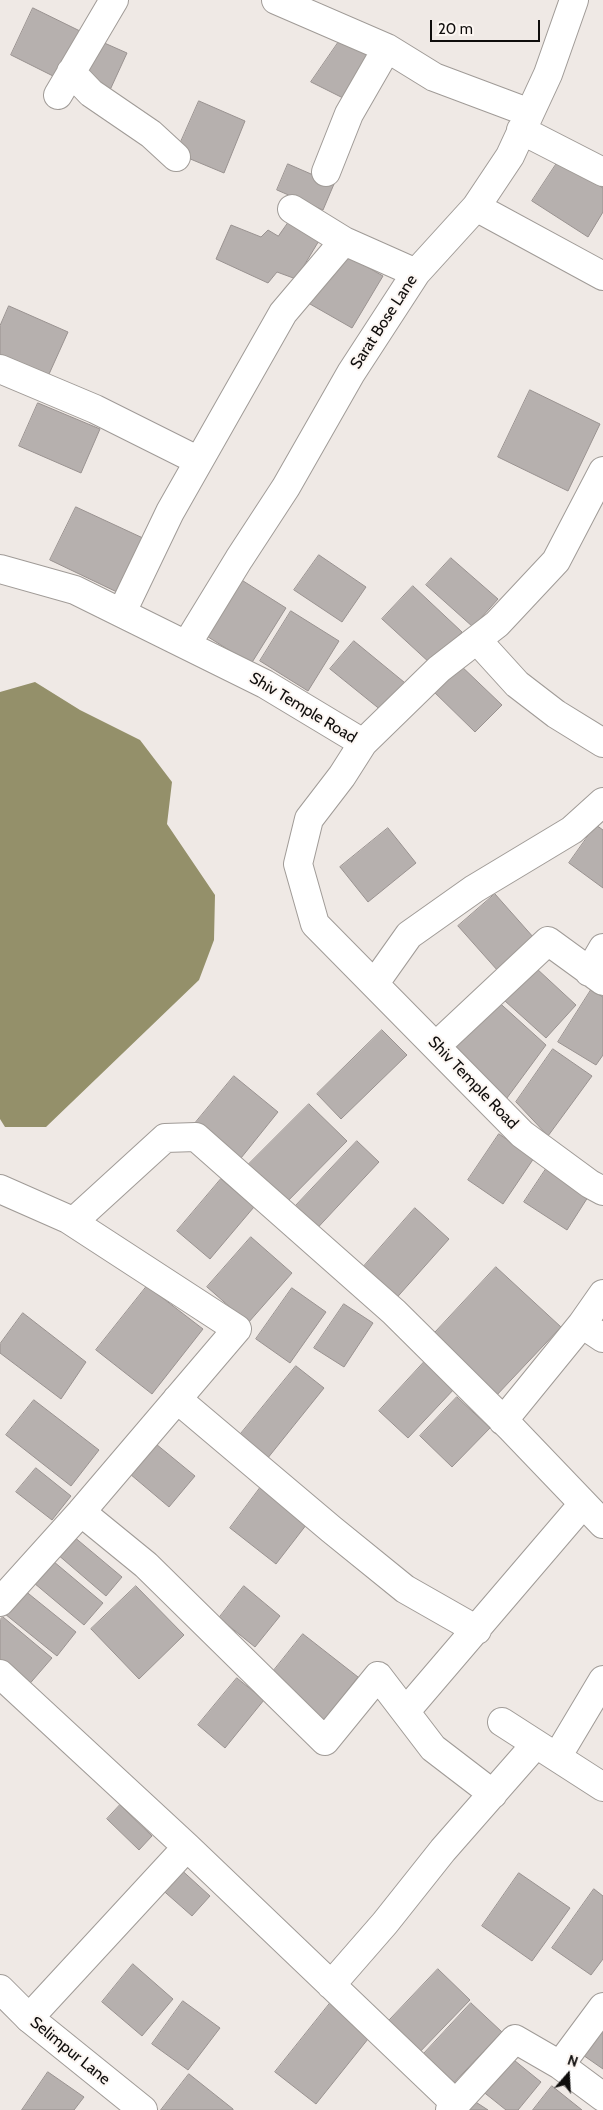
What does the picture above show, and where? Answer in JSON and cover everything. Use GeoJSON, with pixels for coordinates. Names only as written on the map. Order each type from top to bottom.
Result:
{"type":"FeatureCollection","features":[{"type":"Feature","properties":{"kind":"street"},"geometry":{"type":"LineString","coordinates":[[114,0],[65,83],[91,93],[151,134],[176,157]]}},
{"type":"Feature","properties":{"kind":"street"},"geometry":{"type":"LineString","coordinates":[[276,0],[387,48],[434,77],[525,122],[603,172]]}},
{"type":"Feature","properties":{"kind":"street","name":"Sarat Bose Lane"},"geometry":{"type":"LineString","coordinates":[[187,644],[286,487],[351,373],[416,273],[476,207],[510,156],[548,74],[574,0]]}},
{"type":"Feature","properties":{"kind":"street"},"geometry":{"type":"LineString","coordinates":[[326,172],[349,114],[387,48]]}},
{"type":"Feature","properties":{"kind":"street"},"geometry":{"type":"LineString","coordinates":[[476,207],[603,276]]}},
{"type":"Feature","properties":{"kind":"street"},"geometry":{"type":"LineString","coordinates":[[292,208],[344,241],[416,273]]}},
{"type":"Feature","properties":{"kind":"street"},"geometry":{"type":"LineString","coordinates":[[122,612],[170,512],[283,313],[344,241]]}},
{"type":"Feature","properties":{"kind":"street"},"geometry":{"type":"LineString","coordinates":[[0,369],[95,409],[199,461]]}},
{"type":"Feature","properties":{"kind":"street"},"geometry":{"type":"LineString","coordinates":[[362,743],[439,669],[497,624],[556,561],[603,471]]}},
{"type":"Feature","properties":{"kind":"street","name":"Shiv Temple Road"},"geometry":{"type":"LineString","coordinates":[[0,569],[75,590],[122,612],[265,684],[362,743],[342,776],[309,819],[298,864],[315,924],[522,1134],[590,1184],[603,1191]]}},
{"type":"Feature","properties":{"kind":"street"},"geometry":{"type":"LineString","coordinates":[[477,640],[517,684],[556,714],[603,743]]}},
{"type":"Feature","properties":{"kind":"street"},"geometry":{"type":"LineString","coordinates":[[375,983],[409,935],[474,889],[572,830],[603,802]]}},
{"type":"Feature","properties":{"kind":"street"},"geometry":{"type":"LineString","coordinates":[[436,1046],[548,941],[596,976],[603,948]]}},
{"type":"Feature","properties":{"kind":"street"},"geometry":{"type":"LineString","coordinates":[[73,1222],[165,1138],[196,1137],[394,1312],[603,1524]]}},
{"type":"Feature","properties":{"kind":"street"},"geometry":{"type":"LineString","coordinates":[[0,1189],[73,1222],[237,1329],[82,1512],[0,1602]]}},
{"type":"Feature","properties":{"kind":"street"},"geometry":{"type":"LineString","coordinates":[[503,1421],[592,1331],[603,1294]]}},
{"type":"Feature","properties":{"kind":"street"},"geometry":{"type":"LineString","coordinates":[[177,1399],[331,1530],[405,1589],[477,1630]]}},
{"type":"Feature","properties":{"kind":"street"},"geometry":{"type":"LineString","coordinates":[[406,1711],[583,1504]]}},
{"type":"Feature","properties":{"kind":"street"},"geometry":{"type":"LineString","coordinates":[[82,1512],[146,1566],[325,1741],[378,1676],[433,1748],[493,1794]]}},
{"type":"Feature","properties":{"kind":"street"},"geometry":{"type":"LineString","coordinates":[[0,1674],[187,1847],[331,1985],[453,2107],[515,2039],[560,2065],[603,2097]]}},
{"type":"Feature","properties":{"kind":"street"},"geometry":{"type":"LineString","coordinates":[[331,1985],[385,1923],[443,1850],[493,1794],[546,1751],[603,1680]]}},
{"type":"Feature","properties":{"kind":"street"},"geometry":{"type":"LineString","coordinates":[[502,1722],[603,1787]]}},
{"type":"Feature","properties":{"kind":"street"},"geometry":{"type":"LineString","coordinates":[[29,2018],[187,1847]]}},
{"type":"Feature","properties":{"kind":"street","name":"Selimpur Lane"},"geometry":{"type":"LineString","coordinates":[[0,1988],[29,2018],[143,2110]]}},
{"type":"Feature","properties":{"kind":"street"},"geometry":{"type":"LineString","coordinates":[[560,2065],[603,2007]]}},
{"type":"Feature","properties":{"kind":"shaded area"},"geometry":{"type":"Polygon","coordinates":[[[35,682],[80,710],[140,740],[172,782],[167,824],[215,895],[214,940],[199,980],[46,1127],[5,1127],[0,1119],[0,692],[35,682]]]}},
{"type":"Feature","properties":{"kind":"building"},"geometry":{"type":"Polygon","coordinates":[[[33,8],[82,32],[59,79],[11,55],[33,8]]]}},
{"type":"Feature","properties":{"kind":"building"},"geometry":{"type":"Polygon","coordinates":[[[93,38],[127,53],[110,90],[76,74],[93,38]]]}},
{"type":"Feature","properties":{"kind":"building"},"geometry":{"type":"Polygon","coordinates":[[[340,40],[374,59],[347,100],[311,82],[340,40]]]}},
{"type":"Feature","properties":{"kind":"building"},"geometry":{"type":"Polygon","coordinates":[[[199,101],[245,121],[224,173],[176,153],[199,101]]]}},
{"type":"Feature","properties":{"kind":"building"},"geometry":{"type":"Polygon","coordinates":[[[559,160],[603,188],[603,212],[588,237],[532,201],[559,160]]]}},
{"type":"Feature","properties":{"kind":"building"},"geometry":{"type":"Polygon","coordinates":[[[288,164],[334,184],[323,210],[277,190],[288,164]]]}},
{"type":"Feature","properties":{"kind":"building"},"geometry":{"type":"Polygon","coordinates":[[[288,223],[320,239],[296,279],[277,272],[268,283],[216,259],[231,225],[261,237],[268,230],[278,236],[288,223]]]}},
{"type":"Feature","properties":{"kind":"building"},"geometry":{"type":"Polygon","coordinates":[[[341,252],[383,276],[352,328],[310,304],[341,252]]]}},
{"type":"Feature","properties":{"kind":"building"},"geometry":{"type":"Polygon","coordinates":[[[9,306],[68,332],[45,383],[0,363],[0,326],[9,306]]]}},
{"type":"Feature","properties":{"kind":"building"},"geometry":{"type":"Polygon","coordinates":[[[530,390],[600,424],[568,491],[498,457],[530,390]]]}},
{"type":"Feature","properties":{"kind":"building"},"geometry":{"type":"Polygon","coordinates":[[[38,403],[100,429],[81,473],[19,446],[38,403]]]}},
{"type":"Feature","properties":{"kind":"building"},"geometry":{"type":"Polygon","coordinates":[[[76,507],[145,539],[119,593],[50,560],[76,507]]]}},
{"type":"Feature","properties":{"kind":"building"},"geometry":{"type":"Polygon","coordinates":[[[319,555],[366,587],[342,622],[294,590],[319,555]]]}},
{"type":"Feature","properties":{"kind":"building"},"geometry":{"type":"Polygon","coordinates":[[[451,558],[498,599],[473,627],[426,585],[451,558]]]}},
{"type":"Feature","properties":{"kind":"building"},"geometry":{"type":"Polygon","coordinates":[[[240,579],[286,608],[251,664],[205,635],[240,579]]]}},
{"type":"Feature","properties":{"kind":"building"},"geometry":{"type":"Polygon","coordinates":[[[413,586],[462,632],[431,664],[382,619],[413,586]]]}},
{"type":"Feature","properties":{"kind":"building"},"geometry":{"type":"Polygon","coordinates":[[[291,611],[339,641],[308,691],[260,661],[291,611]]]}},
{"type":"Feature","properties":{"kind":"building"},"geometry":{"type":"Polygon","coordinates":[[[354,641],[410,687],[387,715],[330,669],[354,641]]]}},
{"type":"Feature","properties":{"kind":"building"},"geometry":{"type":"Polygon","coordinates":[[[457,662],[502,705],[475,732],[431,689],[457,662]]]}},
{"type":"Feature","properties":{"kind":"building"},"geometry":{"type":"Polygon","coordinates":[[[596,825],[603,830],[603,888],[569,863],[596,825]]]}},
{"type":"Feature","properties":{"kind":"building"},"geometry":{"type":"Polygon","coordinates":[[[388,828],[416,863],[368,902],[340,867],[388,828]]]}},
{"type":"Feature","properties":{"kind":"building"},"geometry":{"type":"Polygon","coordinates":[[[495,894],[534,938],[498,971],[458,926],[495,894]]]}},
{"type":"Feature","properties":{"kind":"building"},"geometry":{"type":"Polygon","coordinates":[[[536,968],[576,1005],[546,1038],[505,1001],[536,968]]]}},
{"type":"Feature","properties":{"kind":"building"},"geometry":{"type":"Polygon","coordinates":[[[591,990],[603,997],[603,1055],[596,1065],[558,1042],[591,990]]]}},
{"type":"Feature","properties":{"kind":"building"},"geometry":{"type":"Polygon","coordinates":[[[493,997],[546,1045],[504,1102],[446,1047],[493,997]]]}},
{"type":"Feature","properties":{"kind":"building"},"geometry":{"type":"Polygon","coordinates":[[[382,1030],[407,1055],[341,1119],[317,1094],[382,1030]]]}},
{"type":"Feature","properties":{"kind":"building"},"geometry":{"type":"Polygon","coordinates":[[[553,1049],[592,1076],[548,1136],[516,1102],[553,1049]]]}},
{"type":"Feature","properties":{"kind":"building"},"geometry":{"type":"Polygon","coordinates":[[[234,1076],[278,1112],[237,1163],[192,1127],[234,1076]]]}},
{"type":"Feature","properties":{"kind":"building"},"geometry":{"type":"Polygon","coordinates":[[[309,1104],[347,1141],[279,1210],[241,1172],[309,1104]]]}},
{"type":"Feature","properties":{"kind":"building"},"geometry":{"type":"Polygon","coordinates":[[[499,1134],[534,1158],[503,1204],[468,1180],[499,1134]]]}},
{"type":"Feature","properties":{"kind":"building"},"geometry":{"type":"Polygon","coordinates":[[[357,1141],[379,1162],[310,1236],[288,1214],[357,1141]]]}},
{"type":"Feature","properties":{"kind":"building"},"geometry":{"type":"Polygon","coordinates":[[[546,1169],[588,1197],[567,1230],[524,1202],[546,1169]]]}},
{"type":"Feature","properties":{"kind":"building"},"geometry":{"type":"Polygon","coordinates":[[[221,1179],[254,1207],[210,1259],[177,1231],[221,1179]]]}},
{"type":"Feature","properties":{"kind":"building"},"geometry":{"type":"Polygon","coordinates":[[[415,1208],[449,1239],[392,1303],[358,1273],[415,1208]]]}},
{"type":"Feature","properties":{"kind":"building"},"geometry":{"type":"Polygon","coordinates":[[[251,1237],[292,1273],[248,1323],[207,1287],[251,1237]]]}},
{"type":"Feature","properties":{"kind":"building"},"geometry":{"type":"Polygon","coordinates":[[[496,1267],[561,1327],[495,1397],[430,1338],[496,1267]]]}},
{"type":"Feature","properties":{"kind":"building"},"geometry":{"type":"Polygon","coordinates":[[[147,1286],[203,1329],[152,1394],[96,1350],[147,1286]]]}},
{"type":"Feature","properties":{"kind":"building"},"geometry":{"type":"Polygon","coordinates":[[[292,1288],[326,1312],[290,1363],[256,1339],[292,1288]]]}},
{"type":"Feature","properties":{"kind":"building"},"geometry":{"type":"Polygon","coordinates":[[[344,1304],[373,1323],[344,1367],[314,1348],[344,1304]]]}},
{"type":"Feature","properties":{"kind":"building"},"geometry":{"type":"Polygon","coordinates":[[[23,1313],[86,1362],[61,1399],[0,1353],[0,1344],[23,1313]]]}},
{"type":"Feature","properties":{"kind":"building"},"geometry":{"type":"Polygon","coordinates":[[[426,1360],[456,1387],[408,1438],[379,1411],[426,1360]]]}},
{"type":"Feature","properties":{"kind":"building"},"geometry":{"type":"Polygon","coordinates":[[[296,1366],[324,1388],[267,1459],[239,1436],[296,1366]]]}},
{"type":"Feature","properties":{"kind":"building"},"geometry":{"type":"Polygon","coordinates":[[[457,1397],[490,1428],[452,1467],[420,1436],[457,1397]]]}},
{"type":"Feature","properties":{"kind":"building"},"geometry":{"type":"Polygon","coordinates":[[[34,1400],[99,1450],[71,1486],[6,1435],[34,1400]]]}},
{"type":"Feature","properties":{"kind":"building"},"geometry":{"type":"Polygon","coordinates":[[[156,1444],[195,1476],[169,1507],[130,1474],[156,1444]]]}},
{"type":"Feature","properties":{"kind":"building"},"geometry":{"type":"Polygon","coordinates":[[[36,1468],[71,1496],[52,1520],[16,1492],[36,1468]]]}},
{"type":"Feature","properties":{"kind":"building"},"geometry":{"type":"Polygon","coordinates":[[[263,1484],[310,1520],[276,1564],[230,1528],[263,1484]]]}},
{"type":"Feature","properties":{"kind":"building"},"geometry":{"type":"Polygon","coordinates":[[[73,1536],[122,1577],[106,1596],[57,1554],[73,1536]]]}},
{"type":"Feature","properties":{"kind":"building"},"geometry":{"type":"Polygon","coordinates":[[[53,1561],[103,1603],[84,1625],[34,1583],[53,1561]]]}},
{"type":"Feature","properties":{"kind":"building"},"geometry":{"type":"Polygon","coordinates":[[[136,1586],[184,1635],[139,1679],[91,1629],[136,1586]]]}},
{"type":"Feature","properties":{"kind":"building"},"geometry":{"type":"Polygon","coordinates":[[[244,1586],[280,1616],[255,1647],[219,1618],[244,1586]]]}},
{"type":"Feature","properties":{"kind":"building"},"geometry":{"type":"Polygon","coordinates":[[[24,1590],[76,1632],[57,1656],[5,1614],[24,1590]]]}},
{"type":"Feature","properties":{"kind":"building"},"geometry":{"type":"Polygon","coordinates":[[[3,1617],[52,1658],[26,1688],[0,1666],[0,1620],[3,1617]]]}},
{"type":"Feature","properties":{"kind":"building"},"geometry":{"type":"Polygon","coordinates":[[[303,1634],[358,1677],[322,1723],[267,1679],[303,1634]]]}},
{"type":"Feature","properties":{"kind":"building"},"geometry":{"type":"Polygon","coordinates":[[[237,1678],[264,1700],[225,1748],[198,1725],[237,1678]]]}},
{"type":"Feature","properties":{"kind":"building"},"geometry":{"type":"Polygon","coordinates":[[[120,1805],[152,1836],[139,1850],[107,1819],[120,1805]]]}},
{"type":"Feature","properties":{"kind":"building"},"geometry":{"type":"Polygon","coordinates":[[[176,1865],[210,1896],[192,1916],[158,1886],[176,1865]]]}},
{"type":"Feature","properties":{"kind":"building"},"geometry":{"type":"Polygon","coordinates":[[[519,1873],[570,1908],[532,1961],[482,1926],[519,1873]]]}},
{"type":"Feature","properties":{"kind":"building"},"geometry":{"type":"Polygon","coordinates":[[[594,1889],[603,1896],[603,1959],[591,1975],[552,1948],[594,1889]]]}},
{"type":"Feature","properties":{"kind":"building"},"geometry":{"type":"Polygon","coordinates":[[[133,1964],[173,1999],[142,2036],[102,2002],[133,1964]]]}},
{"type":"Feature","properties":{"kind":"building"},"geometry":{"type":"Polygon","coordinates":[[[438,1969],[470,2000],[415,2057],[383,2027],[438,1969]]]}},
{"type":"Feature","properties":{"kind":"building"},"geometry":{"type":"Polygon","coordinates":[[[183,2001],[220,2028],[188,2070],[152,2044],[183,2001]]]}},
{"type":"Feature","properties":{"kind":"building"},"geometry":{"type":"Polygon","coordinates":[[[331,2002],[372,2034],[316,2104],[275,2072],[331,2002]]]}},
{"type":"Feature","properties":{"kind":"building"},"geometry":{"type":"Polygon","coordinates":[[[471,2003],[502,2032],[448,2089],[418,2060],[471,2003]]]}},
{"type":"Feature","properties":{"kind":"building"},"geometry":{"type":"Polygon","coordinates":[[[603,2029],[603,2069],[580,2053],[603,2029]]]}},
{"type":"Feature","properties":{"kind":"building"},"geometry":{"type":"Polygon","coordinates":[[[509,2056],[541,2082],[518,2110],[506,2110],[481,2090],[509,2056]]]}},
{"type":"Feature","properties":{"kind":"building"},"geometry":{"type":"Polygon","coordinates":[[[48,2072],[84,2097],[74,2110],[22,2110],[48,2072]]]}},
{"type":"Feature","properties":{"kind":"building"},"geometry":{"type":"Polygon","coordinates":[[[189,2074],[233,2109],[233,2110],[161,2110],[189,2074]]]}},
{"type":"Feature","properties":{"kind":"building"},"geometry":{"type":"Polygon","coordinates":[[[552,2086],[582,2110],[533,2110],[552,2086]]]}},
{"type":"Feature","properties":{"kind":"building"},"geometry":{"type":"Polygon","coordinates":[[[468,2097],[488,2110],[459,2110],[468,2097]]]}}]}
